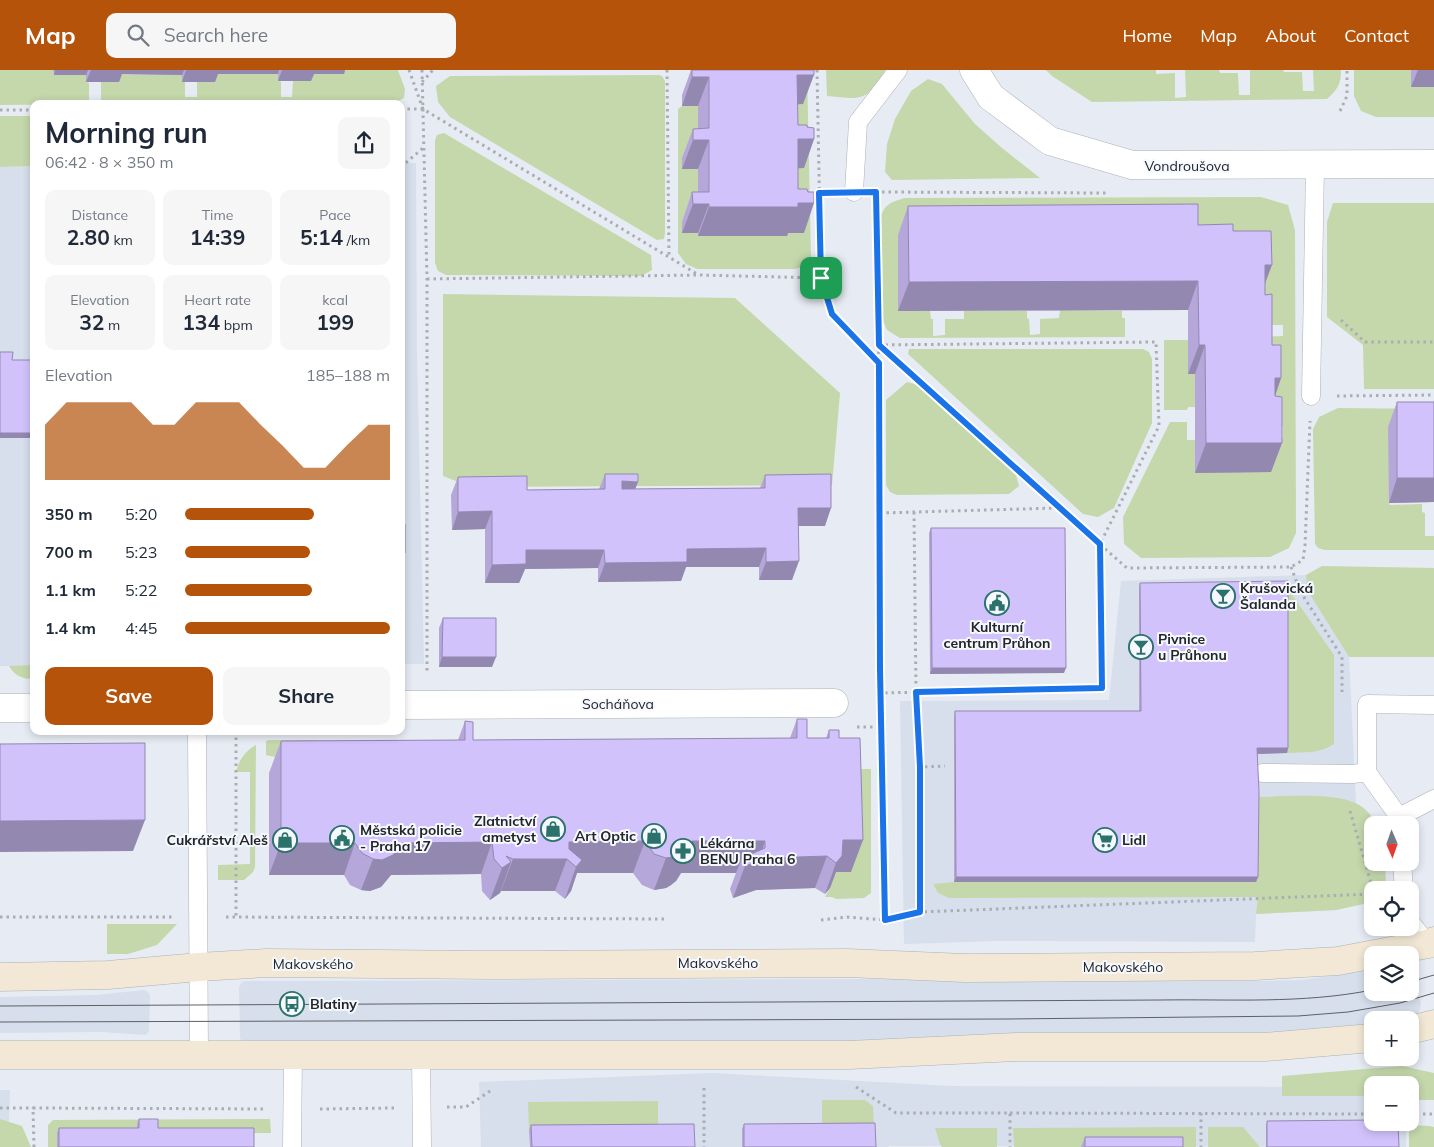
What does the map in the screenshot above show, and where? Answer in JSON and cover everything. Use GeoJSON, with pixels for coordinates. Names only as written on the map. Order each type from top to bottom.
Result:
{"type":"FeatureCollection","features":[{"type":"Feature","properties":{"kind":"street","name":"Vondroušova"},"geometry":{"type":"LineString","coordinates":[[974,70],[991,97],[1050,141],[1132,166],[1434,164]]}},
{"type":"Feature","properties":{"kind":"street","name":"Socháňova"},"geometry":{"type":"LineString","coordinates":[[414,705],[834,703]]}},
{"type":"Feature","properties":{"kind":"street"},"geometry":{"type":"LineString","coordinates":[[0,708],[30,708]]}},
{"type":"Feature","properties":{"kind":"street","name":"Makovského"},"geometry":{"type":"LineString","coordinates":[[0,977],[108,975],[267,963],[488,965],[847,962],[965,968],[1255,966],[1338,961],[1432,946]]}},
{"type":"Feature","properties":{"kind":"street"},"geometry":{"type":"LineString","coordinates":[[1419,1028],[1434,1024]]}},
{"type":"Feature","properties":{"kind":"street"},"geometry":{"type":"LineString","coordinates":[[0,1056],[292,1054],[848,1055],[1016,1047],[1266,1047],[1364,1039]]}},
{"type":"Feature","properties":{"kind":"lane"},"geometry":{"type":"LineString","coordinates":[[854,192],[858,122],[898,70]]}},
{"type":"Feature","properties":{"kind":"lane"},"geometry":{"type":"LineString","coordinates":[[1311,396],[1315,166]]}},
{"type":"Feature","properties":{"kind":"lane"},"geometry":{"type":"LineString","coordinates":[[1396,816],[1367,772],[1367,704],[1434,705]]}},
{"type":"Feature","properties":{"kind":"lane"},"geometry":{"type":"LineString","coordinates":[[197,735],[199,1055]]}},
{"type":"Feature","properties":{"kind":"lane"},"geometry":{"type":"LineString","coordinates":[[1262,773],[1353,774],[1367,772]]}},
{"type":"Feature","properties":{"kind":"lane"},"geometry":{"type":"LineString","coordinates":[[1407,816],[1434,799]]}},
{"type":"Feature","properties":{"kind":"lane"},"geometry":{"type":"LineString","coordinates":[[1419,932],[1432,946]]}},
{"type":"Feature","properties":{"kind":"lane"},"geometry":{"type":"LineString","coordinates":[[292,1054],[292,1147]]}},
{"type":"Feature","properties":{"kind":"lane"},"geometry":{"type":"LineString","coordinates":[[421,1055],[422,1147]]}},
{"type":"Feature","properties":{"kind":"path"},"geometry":{"type":"LineString","coordinates":[[409,70],[423,109]]}},
{"type":"Feature","properties":{"kind":"path"},"geometry":{"type":"LineString","coordinates":[[414,705],[427,278],[422,70]]}},
{"type":"Feature","properties":{"kind":"path"},"geometry":{"type":"LineString","coordinates":[[422,82],[433,70]]}},
{"type":"Feature","properties":{"kind":"path"},"geometry":{"type":"LineString","coordinates":[[667,70],[669,258]]}},
{"type":"Feature","properties":{"kind":"path"},"geometry":{"type":"LineString","coordinates":[[816,70],[821,278],[832,314],[879,363]]}},
{"type":"Feature","properties":{"kind":"path"},"geometry":{"type":"LineString","coordinates":[[1340,111],[1347,96],[1347,70]]}},
{"type":"Feature","properties":{"kind":"path"},"geometry":{"type":"LineString","coordinates":[[405,109],[423,109],[699,275]]}},
{"type":"Feature","properties":{"kind":"path"},"geometry":{"type":"LineString","coordinates":[[0,110],[30,110]]}},
{"type":"Feature","properties":{"kind":"path"},"geometry":{"type":"LineString","coordinates":[[405,164],[424,148]]}},
{"type":"Feature","properties":{"kind":"path"},"geometry":{"type":"LineString","coordinates":[[876,192],[885,920]]}},
{"type":"Feature","properties":{"kind":"path"},"geometry":{"type":"LineString","coordinates":[[819,193],[1115,194]]}},
{"type":"Feature","properties":{"kind":"path"},"geometry":{"type":"LineString","coordinates":[[427,278],[699,275],[821,278]]}},
{"type":"Feature","properties":{"kind":"path"},"geometry":{"type":"LineString","coordinates":[[1340,319],[1365,342],[1434,342]]}},
{"type":"Feature","properties":{"kind":"path"},"geometry":{"type":"LineString","coordinates":[[879,345],[1156,342],[1159,426],[1100,544],[1102,688],[881,693]]}},
{"type":"Feature","properties":{"kind":"path"},"geometry":{"type":"LineString","coordinates":[[879,345],[1058,508],[1127,568],[1291,566],[1303,560],[1311,396],[1434,395]]}},
{"type":"Feature","properties":{"kind":"path"},"geometry":{"type":"LineString","coordinates":[[880,513],[1058,508]]}},
{"type":"Feature","properties":{"kind":"path"},"geometry":{"type":"LineString","coordinates":[[914,512],[916,692],[920,767],[920,912]]}},
{"type":"Feature","properties":{"kind":"path"},"geometry":{"type":"LineString","coordinates":[[1291,566],[1300,591],[1342,657],[1342,693]]}},
{"type":"Feature","properties":{"kind":"path"},"geometry":{"type":"LineString","coordinates":[[236,735],[236,917]]}},
{"type":"Feature","properties":{"kind":"path"},"geometry":{"type":"LineString","coordinates":[[920,767],[945,766]]}},
{"type":"Feature","properties":{"kind":"path"},"geometry":{"type":"LineString","coordinates":[[1350,811],[1370,881]]}},
{"type":"Feature","properties":{"kind":"path"},"geometry":{"type":"LineString","coordinates":[[821,920],[847,917],[885,920],[920,912],[1364,894]]}},
{"type":"Feature","properties":{"kind":"path"},"geometry":{"type":"LineString","coordinates":[[0,917],[665,919]]}},
{"type":"Feature","properties":{"kind":"path"},"geometry":{"type":"LineString","coordinates":[[704,1080],[704,1147]]}},
{"type":"Feature","properties":{"kind":"path"},"geometry":{"type":"LineString","coordinates":[[849,1083],[896,1113],[1364,1114]]}},
{"type":"Feature","properties":{"kind":"path"},"geometry":{"type":"LineString","coordinates":[[0,1108],[292,1109],[466,1107],[495,1088]]}},
{"type":"Feature","properties":{"kind":"path"},"geometry":{"type":"LineString","coordinates":[[34,1108],[34,1147]]}},
{"type":"Feature","properties":{"kind":"path"},"geometry":{"type":"LineString","coordinates":[[1010,1113],[1010,1147]]}},
{"type":"Feature","properties":{"kind":"path"},"geometry":{"type":"LineString","coordinates":[[1201,1113],[1201,1147]]}},
{"type":"Feature","properties":{"kind":"path"},"geometry":{"type":"LineString","coordinates":[[1419,1114],[1434,1114]]}},
{"type":"Feature","properties":{"kind":"shaded area"},"geometry":{"type":"Polygon","coordinates":[[[405,163],[416,163],[417,354],[424,664],[405,664],[405,163]]]}},
{"type":"Feature","properties":{"kind":"shaded area"},"geometry":{"type":"Polygon","coordinates":[[[30,166],[30,666],[0,666],[0,167],[30,166]]]}},
{"type":"Feature","properties":{"kind":"shaded area"},"geometry":{"type":"Polygon","coordinates":[[[1306,575],[1307,590],[1349,657],[1356,803],[1371,816],[1364,816],[1364,871],[1385,871],[1386,881],[1364,881],[1364,904],[1336,910],[1256,914],[1255,942],[999,941],[904,944],[900,701],[1109,700],[1121,581],[1306,575]]]}},
{"type":"Feature","properties":{"kind":"shaded area"},"geometry":{"type":"Polygon","coordinates":[[[1364,971],[1364,1001],[1419,1001],[1419,998],[1420,1009],[1419,1011],[1364,1011],[1364,1027],[1314,1033],[856,1042],[242,1042],[240,1038],[239,987],[245,981],[1302,980],[1364,971]]]}},
{"type":"Feature","properties":{"kind":"shaded area"},"geometry":{"type":"Polygon","coordinates":[[[144,990],[150,996],[149,1031],[146,1035],[101,1032],[0,1033],[0,997],[96,995],[144,990]]]}},
{"type":"Feature","properties":{"kind":"shaded area"},"geometry":{"type":"Polygon","coordinates":[[[713,1073],[952,1086],[1364,1087],[1364,1131],[1406,1131],[1406,1147],[481,1147],[479,1082],[713,1073]]]}},
{"type":"Feature","properties":{"kind":"shaded area"},"geometry":{"type":"Polygon","coordinates":[[[0,1090],[10,1090],[8,1147],[0,1147],[0,1090]]]}},
{"type":"Feature","properties":{"kind":"green space"},"geometry":{"type":"Polygon","coordinates":[[[0,70],[53,70],[54,75],[86,75],[86,82],[89,83],[89,100],[30,100],[30,105],[0,105],[0,70]]]}},
{"type":"Feature","properties":{"kind":"green space"},"geometry":{"type":"Polygon","coordinates":[[[344,70],[398,70],[405,89],[404,98],[400,100],[101,100],[101,82],[119,82],[119,74],[182,75],[182,82],[185,82],[185,97],[197,97],[197,82],[215,82],[215,74],[278,74],[278,81],[281,82],[281,97],[292,97],[293,81],[311,81],[311,74],[344,74],[344,70]]]}},
{"type":"Feature","properties":{"kind":"green space"},"geometry":{"type":"Polygon","coordinates":[[[807,70],[811,257],[805,266],[795,269],[697,269],[686,264],[678,253],[678,109],[682,106],[698,106],[698,157],[682,158],[682,169],[698,169],[698,236],[787,236],[787,233],[797,221],[787,105],[807,70]]]}},
{"type":"Feature","properties":{"kind":"green space"},"geometry":{"type":"Polygon","coordinates":[[[826,70],[885,70],[868,94],[856,98],[848,98],[827,96],[826,70]]]}},
{"type":"Feature","properties":{"kind":"green space"},"geometry":{"type":"Polygon","coordinates":[[[1046,70],[1156,70],[1156,74],[1175,73],[1175,98],[1186,97],[1185,70],[1219,70],[1220,73],[1238,73],[1239,95],[1250,95],[1250,70],[1302,72],[1303,91],[1314,91],[1313,70],[1341,70],[1338,86],[1327,99],[1092,102],[1046,70]]]}},
{"type":"Feature","properties":{"kind":"green space"},"geometry":{"type":"Polygon","coordinates":[[[1354,70],[1411,70],[1434,87],[1434,117],[1376,117],[1361,111],[1354,96],[1354,70]]]}},
{"type":"Feature","properties":{"kind":"green space"},"geometry":{"type":"Polygon","coordinates":[[[450,76],[662,76],[665,81],[665,233],[664,239],[657,240],[450,117],[438,102],[436,86],[450,76]]]}},
{"type":"Feature","properties":{"kind":"green space"},"geometry":{"type":"Polygon","coordinates":[[[928,79],[942,84],[975,124],[1040,178],[892,180],[885,172],[887,144],[895,119],[911,91],[928,79]]]}},
{"type":"Feature","properties":{"kind":"green space"},"geometry":{"type":"Polygon","coordinates":[[[0,116],[30,116],[30,166],[0,167],[0,116]]]}},
{"type":"Feature","properties":{"kind":"green space"},"geometry":{"type":"Polygon","coordinates":[[[444,133],[651,255],[652,270],[641,276],[446,275],[438,271],[435,263],[435,140],[437,135],[444,133]]]}},
{"type":"Feature","properties":{"kind":"green space"},"geometry":{"type":"Polygon","coordinates":[[[1261,197],[1288,205],[1295,230],[1296,533],[1289,548],[1270,557],[1141,558],[1124,544],[1123,517],[1170,422],[1187,422],[1187,440],[1195,440],[1195,472],[1271,438],[1283,438],[1283,426],[1271,426],[1261,337],[1283,336],[1283,325],[1261,325],[898,235],[898,311],[930,311],[931,319],[933,319],[933,336],[945,335],[945,319],[964,319],[964,311],[1027,311],[1030,335],[1040,334],[1040,319],[1059,318],[1060,310],[1122,311],[1122,318],[1125,318],[1125,337],[900,338],[887,330],[882,318],[880,220],[883,211],[888,205],[904,198],[1261,197]]]}},
{"type":"Feature","properties":{"kind":"green space"},"geometry":{"type":"Polygon","coordinates":[[[1333,203],[1434,203],[1434,389],[1364,389],[1363,345],[1327,317],[1327,222],[1333,203]]]}},
{"type":"Feature","properties":{"kind":"green space"},"geometry":{"type":"Polygon","coordinates":[[[443,294],[735,298],[840,393],[832,485],[471,487],[443,476],[443,294]]]}},
{"type":"Feature","properties":{"kind":"green space"},"geometry":{"type":"Polygon","coordinates":[[[1164,340],[1188,340],[1195,374],[1195,407],[1188,407],[1187,410],[1164,410],[1164,340]]]}},
{"type":"Feature","properties":{"kind":"green space"},"geometry":{"type":"Polygon","coordinates":[[[909,349],[1143,349],[1149,352],[1152,359],[1152,423],[1114,508],[1098,517],[1083,514],[908,354],[909,349]]]}},
{"type":"Feature","properties":{"kind":"green space"},"geometry":{"type":"Polygon","coordinates":[[[907,382],[918,385],[1016,475],[1019,486],[1009,494],[897,495],[890,492],[886,485],[886,400],[907,382]]]}},
{"type":"Feature","properties":{"kind":"green space"},"geometry":{"type":"Polygon","coordinates":[[[1338,408],[1434,409],[1389,429],[1389,503],[1390,505],[1422,504],[1422,512],[1425,513],[1425,536],[1434,536],[1434,550],[1325,550],[1318,548],[1315,544],[1313,429],[1319,417],[1338,408]]]}},
{"type":"Feature","properties":{"kind":"green space"},"geometry":{"type":"Polygon","coordinates":[[[1322,566],[1434,568],[1434,657],[1349,657],[1307,590],[1306,575],[1322,566]]]}},
{"type":"Feature","properties":{"kind":"green space"},"geometry":{"type":"Polygon","coordinates":[[[1286,586],[1334,655],[1334,744],[1317,751],[1287,753],[1286,586]]]}},
{"type":"Feature","properties":{"kind":"green space"},"geometry":{"type":"Polygon","coordinates":[[[30,665],[30,678],[19,676],[9,666],[30,665]]]}},
{"type":"Feature","properties":{"kind":"green space"},"geometry":{"type":"Polygon","coordinates":[[[314,740],[321,745],[280,757],[266,755],[266,741],[314,740]]]}},
{"type":"Feature","properties":{"kind":"green space"},"geometry":{"type":"Polygon","coordinates":[[[256,745],[255,867],[253,872],[244,880],[218,880],[218,865],[250,864],[250,772],[236,772],[243,756],[256,745]]]}},
{"type":"Feature","properties":{"kind":"green space"},"geometry":{"type":"Polygon","coordinates":[[[853,769],[871,769],[871,893],[864,898],[836,899],[825,897],[830,888],[831,872],[851,872],[853,769]]]}},
{"type":"Feature","properties":{"kind":"green space"},"geometry":{"type":"Polygon","coordinates":[[[1307,796],[1333,797],[1355,803],[1370,815],[1364,816],[1364,871],[1385,871],[1386,881],[1364,881],[1364,904],[1336,910],[1256,914],[1258,897],[949,898],[938,893],[933,884],[954,882],[1257,797],[1307,796]]]}},
{"type":"Feature","properties":{"kind":"green space"},"geometry":{"type":"Polygon","coordinates":[[[107,924],[177,924],[157,945],[128,954],[107,954],[107,924]]]}},
{"type":"Feature","properties":{"kind":"green space"},"geometry":{"type":"Polygon","coordinates":[[[1402,1066],[1434,1073],[1434,1100],[1419,1100],[1419,1076],[1364,1076],[1364,1096],[1282,1096],[1282,1076],[1402,1066]]]}},
{"type":"Feature","properties":{"kind":"green space"},"geometry":{"type":"Polygon","coordinates":[[[822,1100],[865,1100],[873,1106],[874,1128],[822,1128],[822,1100]]]}},
{"type":"Feature","properties":{"kind":"green space"},"geometry":{"type":"Polygon","coordinates":[[[658,1101],[658,1129],[529,1130],[528,1102],[658,1101]]]}},
{"type":"Feature","properties":{"kind":"green space"},"geometry":{"type":"Polygon","coordinates":[[[0,1119],[22,1126],[31,1147],[0,1147],[0,1119]]]}},
{"type":"Feature","properties":{"kind":"green space"},"geometry":{"type":"Polygon","coordinates":[[[270,1119],[271,1133],[156,1133],[137,1125],[137,1133],[48,1147],[48,1125],[53,1120],[270,1119]]]}},
{"type":"Feature","properties":{"kind":"green space"},"geometry":{"type":"Polygon","coordinates":[[[1419,1125],[1434,1127],[1434,1147],[1409,1147],[1409,1131],[1419,1131],[1419,1125]]]}},
{"type":"Feature","properties":{"kind":"green space"},"geometry":{"type":"Polygon","coordinates":[[[1196,1127],[1196,1147],[1014,1147],[1013,1128],[1196,1127]]]}},
{"type":"Feature","properties":{"kind":"green space"},"geometry":{"type":"Polygon","coordinates":[[[1208,1127],[1243,1127],[1260,1147],[1208,1147],[1208,1127]]]}},
{"type":"Feature","properties":{"kind":"green space"},"geometry":{"type":"Polygon","coordinates":[[[935,1128],[997,1128],[997,1147],[942,1147],[935,1128]]]}},
{"type":"Feature","properties":{"kind":"building"},"geometry":{"type":"Polygon","coordinates":[[[692,70],[814,70],[814,75],[797,75],[798,125],[807,125],[807,127],[814,128],[814,139],[798,139],[798,189],[807,189],[808,192],[814,192],[814,203],[798,203],[798,207],[709,207],[709,204],[693,204],[692,192],[709,192],[709,140],[693,140],[693,129],[709,128],[709,77],[692,77],[692,70]]]}},
{"type":"Feature","properties":{"kind":"building"},"geometry":{"type":"Polygon","coordinates":[[[1198,204],[1198,225],[1233,224],[1233,231],[1271,231],[1272,265],[1265,265],[1265,295],[1272,294],[1272,345],[1281,345],[1281,378],[1275,378],[1275,396],[1282,397],[1282,443],[1206,443],[1205,345],[1199,345],[1198,281],[909,282],[908,206],[1198,204]]]}},
{"type":"Feature","properties":{"kind":"building"},"geometry":{"type":"Polygon","coordinates":[[[0,352],[13,352],[12,360],[30,360],[30,433],[0,433],[0,352]]]}},
{"type":"Feature","properties":{"kind":"building"},"geometry":{"type":"Polygon","coordinates":[[[1397,402],[1434,402],[1434,478],[1397,478],[1397,402]]]}},
{"type":"Feature","properties":{"kind":"building"},"geometry":{"type":"Polygon","coordinates":[[[605,474],[638,474],[638,482],[622,481],[622,489],[765,488],[765,475],[831,474],[831,508],[798,508],[799,561],[766,562],[766,548],[687,549],[687,562],[605,563],[604,550],[526,550],[526,564],[492,565],[492,511],[458,512],[458,477],[527,476],[527,490],[605,489],[605,474]]]}},
{"type":"Feature","properties":{"kind":"building","name":"Kulturní centrum Průhon"},"geometry":{"type":"Polygon","coordinates":[[[931,528],[1065,528],[1066,668],[932,668],[931,528]]]}},
{"type":"Feature","properties":{"kind":"building","name":"Lidl"},"geometry":{"type":"Polygon","coordinates":[[[1288,581],[1288,748],[1257,748],[1259,792],[1258,877],[956,877],[955,711],[1141,711],[1140,583],[1288,581]]]}},
{"type":"Feature","properties":{"kind":"building"},"geometry":{"type":"Polygon","coordinates":[[[443,618],[496,618],[496,657],[442,657],[443,618]]]}},
{"type":"Feature","properties":{"kind":"building"},"geometry":{"type":"Polygon","coordinates":[[[797,719],[807,719],[807,738],[829,738],[829,730],[839,730],[839,738],[860,738],[863,840],[843,840],[842,856],[836,863],[827,856],[768,858],[745,866],[742,858],[765,848],[765,841],[692,841],[688,849],[683,853],[666,858],[654,854],[645,841],[569,842],[569,849],[582,860],[576,867],[567,859],[513,859],[506,856],[511,862],[502,868],[494,859],[492,842],[402,843],[393,855],[382,860],[373,859],[362,853],[355,843],[281,843],[281,741],[465,740],[465,721],[473,722],[473,740],[797,738],[797,719]]]}},
{"type":"Feature","properties":{"kind":"building"},"geometry":{"type":"Polygon","coordinates":[[[145,743],[145,820],[0,821],[0,744],[145,743]]]}},
{"type":"Feature","properties":{"kind":"building"},"geometry":{"type":"Polygon","coordinates":[[[139,1119],[158,1119],[158,1128],[254,1128],[254,1147],[59,1147],[59,1128],[139,1128],[139,1119]]]}},
{"type":"Feature","properties":{"kind":"building"},"geometry":{"type":"Polygon","coordinates":[[[1364,1120],[1364,1131],[1398,1131],[1399,1147],[1267,1147],[1267,1121],[1364,1120]]]}},
{"type":"Feature","properties":{"kind":"building"},"geometry":{"type":"Polygon","coordinates":[[[875,1123],[876,1147],[744,1147],[744,1124],[875,1123]]]}},
{"type":"Feature","properties":{"kind":"building"},"geometry":{"type":"Polygon","coordinates":[[[694,1124],[695,1147],[532,1147],[531,1125],[694,1124]]]}},
{"type":"Feature","properties":{"kind":"building"},"geometry":{"type":"Polygon","coordinates":[[[1085,1137],[1183,1137],[1183,1147],[1085,1147],[1085,1137]]]}},
{"type":"Feature","properties":{"kind":"tram line"},"geometry":{"type":"LineString","coordinates":[[1419,979],[1434,975]]}},
{"type":"Feature","properties":{"kind":"tram line"},"geometry":{"type":"LineString","coordinates":[[0,1006],[1266,1000],[1320,997],[1364,991]]}},
{"type":"Feature","properties":{"kind":"tram line"},"geometry":{"type":"LineString","coordinates":[[0,1022],[1007,1019],[1298,1016],[1348,1012],[1400,1003],[1434,993]]}},
{"type":"Feature","properties":{"kind":"place","name":"Krušovická Šalanda"},"geometry":{"type":"Point","coordinates":[1223,596]}},
{"type":"Feature","properties":{"kind":"place","name":"Kulturní centrum Průhon"},"geometry":{"type":"Point","coordinates":[997,603]}},
{"type":"Feature","properties":{"kind":"place","name":"Pivnice u Průhonu"},"geometry":{"type":"Point","coordinates":[1141,647]}},
{"type":"Feature","properties":{"kind":"place","name":"Zlatnictví ametyst"},"geometry":{"type":"Point","coordinates":[553,829]}},
{"type":"Feature","properties":{"kind":"place","name":"Art Optic"},"geometry":{"type":"Point","coordinates":[654,836]}},
{"type":"Feature","properties":{"kind":"place","name":"Městská policie - Praha 17"},"geometry":{"type":"Point","coordinates":[342,838]}},
{"type":"Feature","properties":{"kind":"place","name":"Cukrářství Aleš"},"geometry":{"type":"Point","coordinates":[285,840]}},
{"type":"Feature","properties":{"kind":"place","name":"Lidl"},"geometry":{"type":"Point","coordinates":[1105,840]}},
{"type":"Feature","properties":{"kind":"place","name":"Lékárna BENU Praha 6"},"geometry":{"type":"Point","coordinates":[683,851]}},
{"type":"Feature","properties":{"kind":"place","name":"Blatiny"},"geometry":{"type":"Point","coordinates":[292,1004]}},
{"type":"Feature","properties":{"kind":"route"},"geometry":{"type":"LineString","coordinates":[[876,192],[879,345],[1100,544],[1102,688],[916,692],[920,767],[920,912],[885,920],[880,669],[879,363],[832,314],[821,278],[819,193],[876,192]]}}]}
